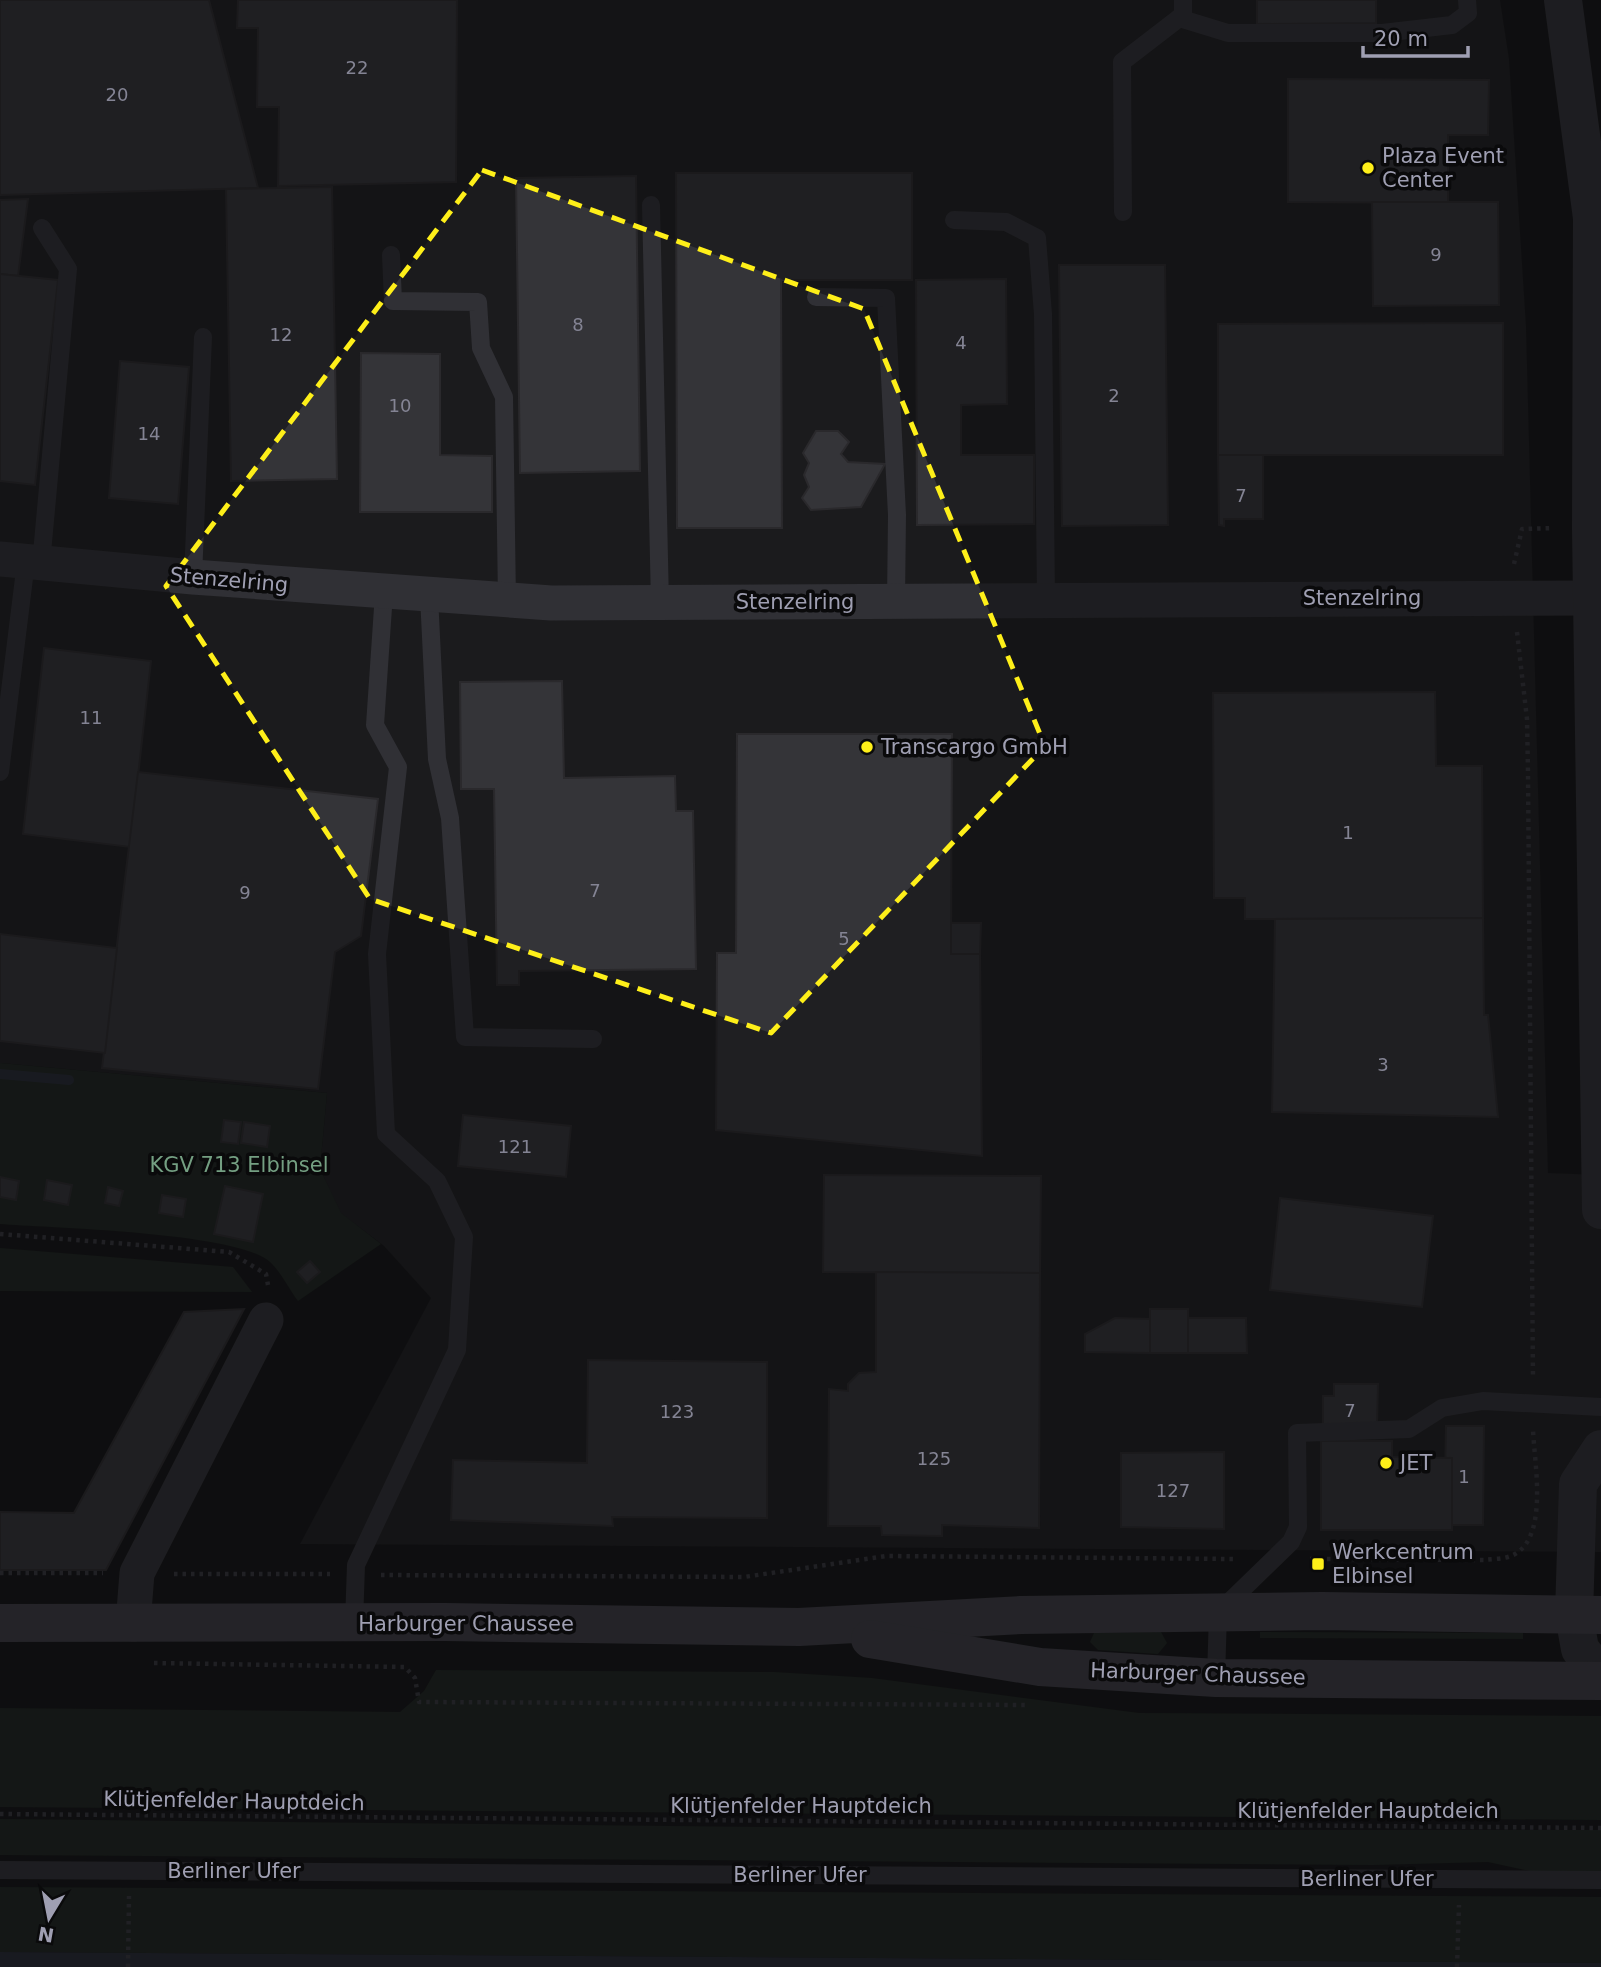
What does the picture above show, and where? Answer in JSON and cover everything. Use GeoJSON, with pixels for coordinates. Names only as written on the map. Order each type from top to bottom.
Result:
{"type":"FeatureCollection","features":[{"type":"Feature","properties":{"kind":"main road","name":"Harburger Chaussee"},"geometry":{"type":"LineString","coordinates":[[0,1623],[354,1623],[799,1628],[1021,1615],[1322,1611],[1588,1615]]}},
{"type":"Feature","properties":{"kind":"main road","name":"Harburger Chaussee"},"geometry":{"type":"LineString","coordinates":[[799,1628],[1040,1667],[1216,1678],[1601,1679]]}},
{"type":"Feature","properties":{"kind":"street"},"geometry":{"type":"LineString","coordinates":[[1563,0],[1592,218],[1601,1210]]}},
{"type":"Feature","properties":{"kind":"street","name":"Stenzelring"},"geometry":{"type":"LineString","coordinates":[[22,562],[384,593],[506,600],[660,603],[1046,600],[1596,625]]}},
{"type":"Feature","properties":{"kind":"street"},"geometry":{"type":"LineString","coordinates":[[133,1624],[137,1573],[266,1320]]}},
{"type":"Feature","properties":{"kind":"street"},"geometry":{"type":"LineString","coordinates":[[1601,1449],[1578,1484],[1588,1615],[1580,1649],[1601,1679]]}},
{"type":"Feature","properties":{"kind":"lane"},"geometry":{"type":"LineString","coordinates":[[1123,212],[1122,62],[1183,15],[1183,0]]}},
{"type":"Feature","properties":{"kind":"lane"},"geometry":{"type":"LineString","coordinates":[[1179,18],[1228,33],[1382,33],[1452,26],[1468,13],[1467,0]]}},
{"type":"Feature","properties":{"kind":"lane"},"geometry":{"type":"LineString","coordinates":[[651,205],[660,603]]}},
{"type":"Feature","properties":{"kind":"lane"},"geometry":{"type":"LineString","coordinates":[[954,220],[1006,222],[1037,238],[1043,314],[1046,600]]}},
{"type":"Feature","properties":{"kind":"lane"},"geometry":{"type":"LineString","coordinates":[[0,772],[22,562],[68,269],[42,228]]}},
{"type":"Feature","properties":{"kind":"lane"},"geometry":{"type":"LineString","coordinates":[[391,255],[393,302],[478,302],[481,348],[504,397],[506,600]]}},
{"type":"Feature","properties":{"kind":"lane"},"geometry":{"type":"LineString","coordinates":[[816,297],[886,298],[897,515],[896,601]]}},
{"type":"Feature","properties":{"kind":"lane"},"geometry":{"type":"LineString","coordinates":[[193,577],[203,337]]}},
{"type":"Feature","properties":{"kind":"lane"},"geometry":{"type":"LineString","coordinates":[[354,1623],[356,1565],[457,1350],[464,1237],[437,1181],[386,1134],[377,954],[398,767],[375,725],[384,593]]}},
{"type":"Feature","properties":{"kind":"lane"},"geometry":{"type":"LineString","coordinates":[[429,596],[437,759],[450,818],[465,1037],[593,1039]]}},
{"type":"Feature","properties":{"kind":"lane"},"geometry":{"type":"LineString","coordinates":[[1216,1678],[1218,1613],[1292,1542],[1298,1527],[1297,1433],[1409,1429],[1442,1408],[1483,1401],[1601,1407]]}},
{"type":"Feature","properties":{"kind":"lane","name":"Berliner Ufer"},"geometry":{"type":"LineString","coordinates":[[0,1870],[1601,1880]]}},
{"type":"Feature","properties":{"kind":"path"},"geometry":{"type":"LineString","coordinates":[[1539,527],[1562,528]]}},
{"type":"Feature","properties":{"kind":"path"},"geometry":{"type":"LineString","coordinates":[[0,1573],[744,1577],[886,1556],[1484,1560],[1511,1555],[1530,1541],[1536,1517],[1532,1403],[1534,1191],[1527,719],[1517,634]]}},
{"type":"Feature","properties":{"kind":"path"},"geometry":{"type":"LineString","coordinates":[[0,1234],[229,1252],[266,1274],[271,1304],[266,1320]]}},
{"type":"Feature","properties":{"kind":"path"},"geometry":{"type":"LineString","coordinates":[[145,1663],[405,1667],[415,1678],[419,1702],[1032,1705]]}},
{"type":"Feature","properties":{"kind":"path","name":"Klütjenfelder Hauptdeich"},"geometry":{"type":"LineString","coordinates":[[0,1814],[1601,1828]]}},
{"type":"Feature","properties":{"kind":"path"},"geometry":{"type":"LineString","coordinates":[[128,1967],[129,1871]]}},
{"type":"Feature","properties":{"kind":"path"},"geometry":{"type":"LineString","coordinates":[[1457,1967],[1460,1880]]}},
{"type":"Feature","properties":{"kind":"highlighted area"},"geometry":{"type":"Polygon","coordinates":[[[482,170],[864,309],[1045,746],[771,1033],[370,899],[166,586],[482,170]]]}},
{"type":"Feature","properties":{"kind":"shaded area"},"geometry":{"type":"Polygon","coordinates":[[[0,0],[1500,0],[1509,59],[1526,326],[1548,1173],[1601,1175],[1601,1552],[300,1544],[431,1298],[384,1246],[340,1213],[320,1169],[327,1093],[0,1063],[0,0]]]}},
{"type":"Feature","properties":{"kind":"shaded area"},"geometry":{"type":"Polygon","coordinates":[[[0,1952],[1601,1963],[1601,1967],[0,1967],[0,1952]]]}},
{"type":"Feature","properties":{"kind":"green space","name":"KGV 713 Elbinsel"},"geometry":{"type":"Polygon","coordinates":[[[0,1063],[327,1093],[320,1169],[341,1213],[381,1244],[298,1301],[270,1262],[251,1252],[221,1244],[142,1233],[0,1224],[0,1063]]]}},
{"type":"Feature","properties":{"kind":"green space"},"geometry":{"type":"Polygon","coordinates":[[[0,1248],[233,1267],[252,1292],[0,1291],[0,1248]]]}},
{"type":"Feature","properties":{"kind":"green space"},"geometry":{"type":"Polygon","coordinates":[[[1161,1632],[1167,1643],[1158,1654],[1098,1650],[1090,1642],[1094,1633],[1161,1632]]]}},
{"type":"Feature","properties":{"kind":"green space"},"geometry":{"type":"Polygon","coordinates":[[[1260,1632],[1523,1633],[1523,1639],[1260,1638],[1260,1632]]]}},
{"type":"Feature","properties":{"kind":"green space"},"geometry":{"type":"Polygon","coordinates":[[[436,1670],[774,1672],[872,1678],[1139,1713],[1601,1716],[1601,1820],[0,1807],[0,1708],[400,1712],[424,1691],[436,1670]]]}},
{"type":"Feature","properties":{"kind":"green space"},"geometry":{"type":"Polygon","coordinates":[[[0,1819],[1063,1830],[1601,1830],[1601,1874],[1543,1874],[1488,1862],[1373,1865],[0,1855],[0,1819]]]}},
{"type":"Feature","properties":{"kind":"green space"},"geometry":{"type":"Polygon","coordinates":[[[0,1887],[1601,1897],[1601,1963],[0,1952],[0,1887]]]}},
{"type":"Feature","properties":{"kind":"building"},"geometry":{"type":"Polygon","coordinates":[[[0,0],[209,0],[258,188],[0,195],[0,0]]]}},
{"type":"Feature","properties":{"kind":"building"},"geometry":{"type":"Polygon","coordinates":[[[238,0],[457,0],[456,182],[278,186],[279,107],[257,107],[258,28],[237,28],[238,0]]]}},
{"type":"Feature","properties":{"kind":"building"},"geometry":{"type":"Polygon","coordinates":[[[1257,0],[1376,0],[1376,23],[1257,24],[1257,0]]]}},
{"type":"Feature","properties":{"kind":"building","name":"Plaza Event Center"},"geometry":{"type":"Polygon","coordinates":[[[1288,79],[1489,80],[1488,135],[1448,135],[1448,203],[1288,202],[1288,79]]]}},
{"type":"Feature","properties":{"kind":"building"},"geometry":{"type":"Polygon","coordinates":[[[676,173],[912,173],[912,280],[781,280],[782,528],[677,528],[676,173]]]}},
{"type":"Feature","properties":{"kind":"building"},"geometry":{"type":"Polygon","coordinates":[[[636,176],[640,471],[520,473],[516,178],[636,176]]]}},
{"type":"Feature","properties":{"kind":"building"},"geometry":{"type":"Polygon","coordinates":[[[332,187],[337,479],[231,481],[226,189],[332,187]]]}},
{"type":"Feature","properties":{"kind":"building"},"geometry":{"type":"Polygon","coordinates":[[[28,199],[18,276],[0,274],[0,200],[28,199]]]}},
{"type":"Feature","properties":{"kind":"building"},"geometry":{"type":"Polygon","coordinates":[[[1372,202],[1498,202],[1499,305],[1373,306],[1372,202]]]}},
{"type":"Feature","properties":{"kind":"building"},"geometry":{"type":"Polygon","coordinates":[[[1059,265],[1165,265],[1168,525],[1062,526],[1059,265]]]}},
{"type":"Feature","properties":{"kind":"building"},"geometry":{"type":"Polygon","coordinates":[[[0,274],[58,280],[35,485],[0,481],[0,274]]]}},
{"type":"Feature","properties":{"kind":"building"},"geometry":{"type":"Polygon","coordinates":[[[1006,279],[1007,404],[961,405],[961,455],[1034,455],[1034,524],[917,525],[916,280],[1006,279]]]}},
{"type":"Feature","properties":{"kind":"building"},"geometry":{"type":"Polygon","coordinates":[[[1503,323],[1503,455],[1218,455],[1218,324],[1503,323]]]}},
{"type":"Feature","properties":{"kind":"building"},"geometry":{"type":"Polygon","coordinates":[[[361,353],[440,354],[440,455],[492,456],[492,512],[360,512],[361,353]]]}},
{"type":"Feature","properties":{"kind":"building"},"geometry":{"type":"Polygon","coordinates":[[[120,361],[189,367],[178,504],[109,498],[120,361]]]}},
{"type":"Feature","properties":{"kind":"building"},"geometry":{"type":"Polygon","coordinates":[[[816,431],[838,431],[849,442],[841,454],[848,462],[885,464],[861,507],[811,510],[802,498],[809,487],[804,475],[809,463],[803,453],[816,431]]]}},
{"type":"Feature","properties":{"kind":"building"},"geometry":{"type":"Polygon","coordinates":[[[1218,455],[1263,455],[1263,519],[1224,519],[1224,526],[1219,525],[1218,455]]]}},
{"type":"Feature","properties":{"kind":"building"},"geometry":{"type":"Polygon","coordinates":[[[44,648],[151,661],[130,847],[23,834],[44,648]]]}},
{"type":"Feature","properties":{"kind":"building"},"geometry":{"type":"Polygon","coordinates":[[[562,681],[564,778],[675,776],[676,811],[693,811],[696,969],[519,971],[519,985],[497,985],[494,789],[461,789],[460,682],[562,681]]]}},
{"type":"Feature","properties":{"kind":"building"},"geometry":{"type":"Polygon","coordinates":[[[1435,692],[1436,766],[1482,766],[1483,918],[1245,919],[1245,898],[1214,898],[1213,693],[1435,692]]]}},
{"type":"Feature","properties":{"kind":"building"},"geometry":{"type":"Polygon","coordinates":[[[737,734],[952,734],[951,954],[980,954],[982,1156],[716,1130],[717,953],[736,953],[737,734]]]}},
{"type":"Feature","properties":{"kind":"building"},"geometry":{"type":"Polygon","coordinates":[[[138,772],[378,799],[361,936],[335,952],[318,1089],[102,1068],[138,772]]]}},
{"type":"Feature","properties":{"kind":"building"},"geometry":{"type":"Polygon","coordinates":[[[1483,918],[1484,1015],[1488,1015],[1498,1117],[1272,1112],[1275,919],[1483,918]]]}},
{"type":"Feature","properties":{"kind":"building"},"geometry":{"type":"Polygon","coordinates":[[[951,923],[981,923],[980,954],[951,954],[951,923]]]}},
{"type":"Feature","properties":{"kind":"building"},"geometry":{"type":"Polygon","coordinates":[[[0,934],[117,948],[105,1053],[0,1041],[0,934]]]}},
{"type":"Feature","properties":{"kind":"building"},"geometry":{"type":"Polygon","coordinates":[[[463,1115],[571,1126],[566,1177],[458,1166],[463,1115]]]}},
{"type":"Feature","properties":{"kind":"building"},"geometry":{"type":"Polygon","coordinates":[[[224,1120],[241,1122],[238,1144],[221,1142],[224,1120]]]}},
{"type":"Feature","properties":{"kind":"building"},"geometry":{"type":"Polygon","coordinates":[[[244,1122],[270,1126],[267,1147],[241,1143],[244,1122]]]}},
{"type":"Feature","properties":{"kind":"building"},"geometry":{"type":"Polygon","coordinates":[[[824,1175],[1041,1176],[1040,1273],[823,1272],[824,1175]]]}},
{"type":"Feature","properties":{"kind":"building"},"geometry":{"type":"Polygon","coordinates":[[[0,1177],[19,1181],[16,1200],[0,1197],[0,1177]]]}},
{"type":"Feature","properties":{"kind":"building"},"geometry":{"type":"Polygon","coordinates":[[[47,1180],[72,1185],[68,1205],[44,1200],[47,1180]]]}},
{"type":"Feature","properties":{"kind":"building"},"geometry":{"type":"Polygon","coordinates":[[[225,1186],[263,1194],[253,1242],[214,1234],[225,1186]]]}},
{"type":"Feature","properties":{"kind":"building"},"geometry":{"type":"Polygon","coordinates":[[[108,1187],[123,1191],[119,1206],[105,1203],[108,1187]]]}},
{"type":"Feature","properties":{"kind":"building"},"geometry":{"type":"Polygon","coordinates":[[[162,1195],[186,1199],[183,1217],[159,1213],[162,1195]]]}},
{"type":"Feature","properties":{"kind":"building"},"geometry":{"type":"Polygon","coordinates":[[[1280,1198],[1433,1216],[1422,1307],[1270,1290],[1280,1198]]]}},
{"type":"Feature","properties":{"kind":"building"},"geometry":{"type":"Polygon","coordinates":[[[310,1261],[320,1272],[307,1283],[297,1272],[310,1261]]]}},
{"type":"Feature","properties":{"kind":"building"},"geometry":{"type":"Polygon","coordinates":[[[876,1272],[1040,1273],[1039,1528],[942,1525],[942,1536],[882,1535],[881,1526],[828,1526],[829,1389],[848,1391],[848,1384],[859,1373],[876,1372],[876,1272]]]}},
{"type":"Feature","properties":{"kind":"building"},"geometry":{"type":"Polygon","coordinates":[[[244,1309],[106,1570],[0,1570],[0,1512],[74,1513],[184,1312],[244,1309]]]}},
{"type":"Feature","properties":{"kind":"building"},"geometry":{"type":"Polygon","coordinates":[[[1150,1309],[1188,1309],[1188,1353],[1150,1353],[1150,1309]]]}},
{"type":"Feature","properties":{"kind":"building"},"geometry":{"type":"Polygon","coordinates":[[[1115,1318],[1150,1319],[1150,1353],[1085,1352],[1085,1334],[1115,1318]]]}},
{"type":"Feature","properties":{"kind":"building"},"geometry":{"type":"Polygon","coordinates":[[[1188,1318],[1246,1318],[1247,1353],[1188,1353],[1188,1318]]]}},
{"type":"Feature","properties":{"kind":"building"},"geometry":{"type":"Polygon","coordinates":[[[588,1360],[767,1362],[767,1518],[612,1517],[613,1526],[451,1520],[453,1460],[587,1463],[588,1360]]]}},
{"type":"Feature","properties":{"kind":"building"},"geometry":{"type":"Polygon","coordinates":[[[1334,1384],[1378,1384],[1377,1425],[1323,1424],[1323,1396],[1334,1396],[1334,1384]]]}},
{"type":"Feature","properties":{"kind":"building"},"geometry":{"type":"Polygon","coordinates":[[[1446,1426],[1484,1426],[1483,1525],[1444,1525],[1446,1426]]]}},
{"type":"Feature","properties":{"kind":"building"},"geometry":{"type":"Polygon","coordinates":[[[1321,1441],[1392,1441],[1392,1457],[1452,1458],[1452,1530],[1321,1530],[1321,1441]]]}},
{"type":"Feature","properties":{"kind":"building"},"geometry":{"type":"Polygon","coordinates":[[[1224,1452],[1224,1529],[1121,1527],[1121,1453],[1224,1452]]]}},
{"type":"Feature","properties":{"kind":"waterway"},"geometry":{"type":"LineString","coordinates":[[0,1074],[69,1080]]}},
{"type":"Feature","properties":{"kind":"place","name":"Plaza Event Center"},"geometry":{"type":"Point","coordinates":[1368,168]}},
{"type":"Feature","properties":{"kind":"place","name":"Transcargo GmbH"},"geometry":{"type":"Point","coordinates":[867,747]}},
{"type":"Feature","properties":{"kind":"place","name":"JET"},"geometry":{"type":"Point","coordinates":[1386,1463]}},
{"type":"Feature","properties":{"kind":"place","name":"Werkcentrum Elbinsel"},"geometry":{"type":"Point","coordinates":[1318,1564]}}]}
